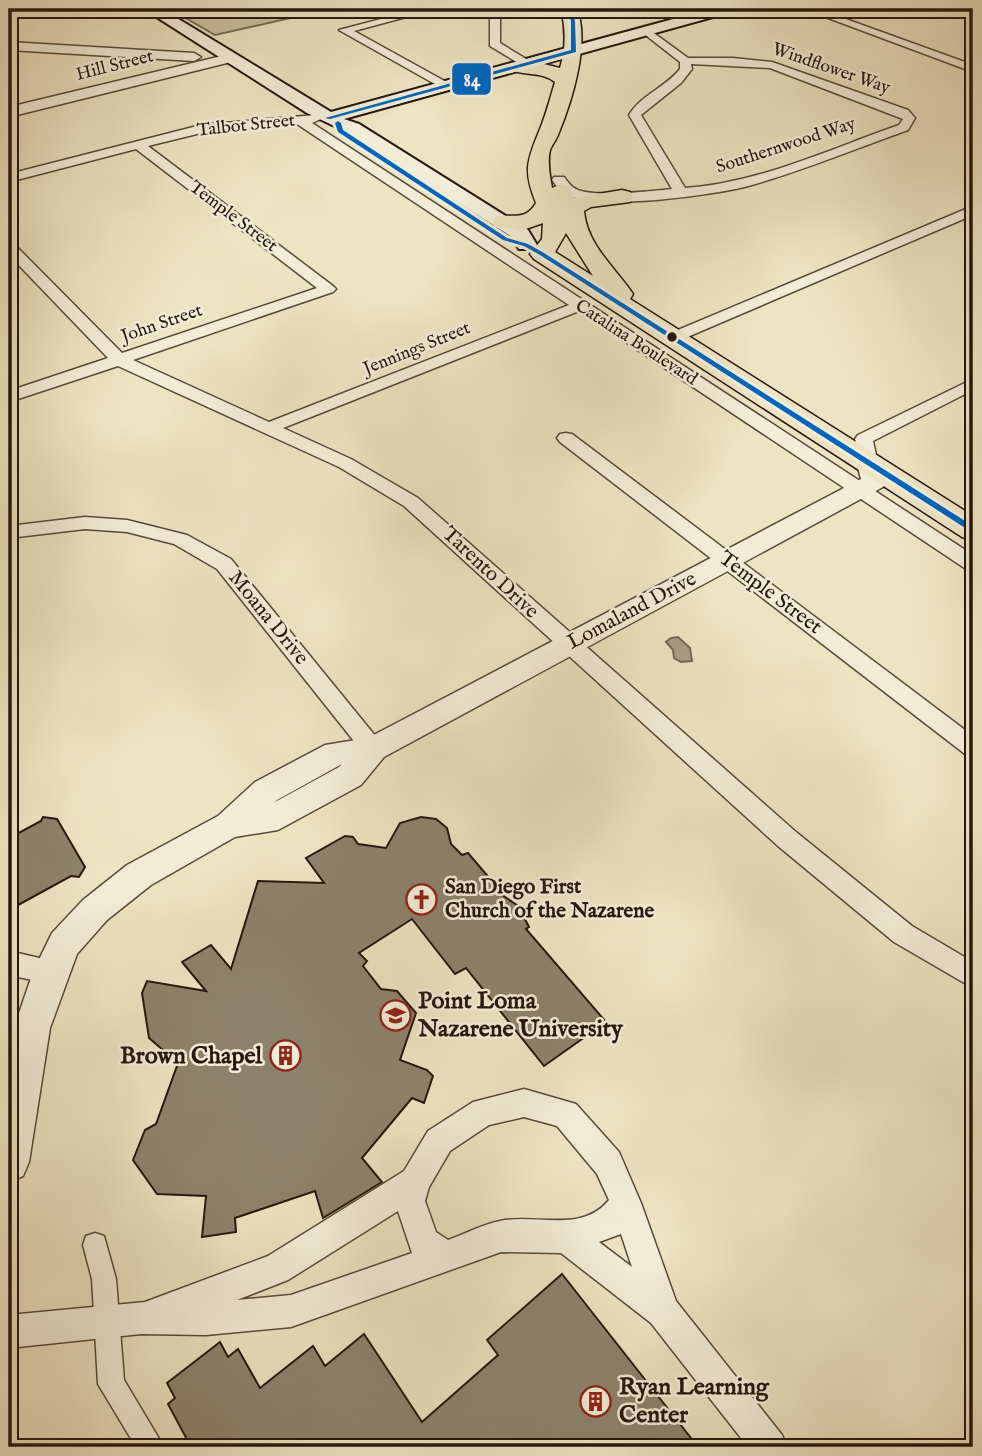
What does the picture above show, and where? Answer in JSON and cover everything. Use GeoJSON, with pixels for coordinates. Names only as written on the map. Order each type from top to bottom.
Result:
{"type":"FeatureCollection","features":[{"type":"Feature","properties":{"kind":"main road","name":"Catalina Boulevard"},"geometry":{"type":"LineString","coordinates":[[152,9],[230,58],[302,112],[353,128],[521,234],[534,249]]}},
{"type":"Feature","properties":{"kind":"main road"},"geometry":{"type":"LineString","coordinates":[[534,249],[556,233],[555,221],[546,204],[538,165],[540,150],[548,135],[573,51],[573,21],[569,9]]}},
{"type":"Feature","properties":{"kind":"main road"},"geometry":{"type":"LineString","coordinates":[[333,121],[393,101],[726,9]]}},
{"type":"Feature","properties":{"kind":"main road"},"geometry":{"type":"LineString","coordinates":[[525,66],[558,74],[564,80]]}},
{"type":"Feature","properties":{"kind":"main road"},"geometry":{"type":"LineString","coordinates":[[302,112],[393,101]]}},
{"type":"Feature","properties":{"kind":"main road","name":"Catalina Boulevard"},"geometry":{"type":"LineString","coordinates":[[333,121],[340,131],[505,239],[534,249],[672,338],[864,477],[973,530]]}},
{"type":"Feature","properties":{"kind":"main road"},"geometry":{"type":"LineString","coordinates":[[548,135],[554,149],[564,202],[574,222],[603,275],[642,318]]}},
{"type":"Feature","properties":{"kind":"main road"},"geometry":{"type":"LineString","coordinates":[[574,222],[573,208],[580,202],[622,197]]}},
{"type":"Feature","properties":{"kind":"main road"},"geometry":{"type":"LineString","coordinates":[[503,222],[519,224],[533,221],[541,216],[546,204]]}},
{"type":"Feature","properties":{"kind":"street"},"geometry":{"type":"LineString","coordinates":[[344,30],[431,9]]}},
{"type":"Feature","properties":{"kind":"street"},"geometry":{"type":"LineString","coordinates":[[492,9],[495,16],[494,44],[525,66]]}},
{"type":"Feature","properties":{"kind":"street"},"geometry":{"type":"LineString","coordinates":[[809,9],[973,69]]}},
{"type":"Feature","properties":{"kind":"street"},"geometry":{"type":"LineString","coordinates":[[825,14],[845,9]]}},
{"type":"Feature","properties":{"kind":"street"},"geometry":{"type":"LineString","coordinates":[[884,37],[907,28]]}},
{"type":"Feature","properties":{"kind":"street"},"geometry":{"type":"LineString","coordinates":[[344,30],[446,86]]}},
{"type":"Feature","properties":{"kind":"street"},"geometry":{"type":"LineString","coordinates":[[647,31],[674,49],[685,61],[686,69],[677,80],[635,115],[681,193]]}},
{"type":"Feature","properties":{"kind":"street"},"geometry":{"type":"LineString","coordinates":[[9,46],[230,58]]}},
{"type":"Feature","properties":{"kind":"street","name":"Hill Street"},"geometry":{"type":"LineString","coordinates":[[9,111],[230,58]]}},
{"type":"Feature","properties":{"kind":"street","name":"Windflower Way"},"geometry":{"type":"LineString","coordinates":[[685,61],[754,62],[792,70],[904,114],[909,118],[904,127]]}},
{"type":"Feature","properties":{"kind":"street","name":"Talbot Street"},"geometry":{"type":"LineString","coordinates":[[9,178],[201,129],[302,112]]}},
{"type":"Feature","properties":{"kind":"street","name":"Catalina Boulevard"},"geometry":{"type":"LineString","coordinates":[[302,112],[579,306],[864,477],[973,564]]}},
{"type":"Feature","properties":{"kind":"street","name":"Southernwood Way"},"geometry":{"type":"LineString","coordinates":[[559,180],[570,192],[578,195],[622,197],[715,190],[748,182],[904,127]]}},
{"type":"Feature","properties":{"kind":"street","name":"Temple Street"},"geometry":{"type":"LineString","coordinates":[[137,144],[328,289]]}},
{"type":"Feature","properties":{"kind":"street"},"geometry":{"type":"LineString","coordinates":[[672,338],[973,210]]}},
{"type":"Feature","properties":{"kind":"street","name":"Tarento Drive"},"geometry":{"type":"LineString","coordinates":[[9,247],[119,360],[391,488],[430,518],[568,645],[787,839],[892,925],[973,976]]}},
{"type":"Feature","properties":{"kind":"street","name":"John Street"},"geometry":{"type":"LineString","coordinates":[[9,397],[328,289]]}},
{"type":"Feature","properties":{"kind":"street","name":"Jennings Street"},"geometry":{"type":"LineString","coordinates":[[268,428],[579,306]]}},
{"type":"Feature","properties":{"kind":"street"},"geometry":{"type":"LineString","coordinates":[[864,477],[864,439],[973,384]]}},
{"type":"Feature","properties":{"kind":"street","name":"Temple Street"},"geometry":{"type":"LineString","coordinates":[[566,438],[973,748]]}},
{"type":"Feature","properties":{"kind":"street","name":"Lomaland Drive"},"geometry":{"type":"LineString","coordinates":[[9,1162],[32,1028],[51,972],[64,944],[95,910],[139,875],[229,825],[267,821],[350,776],[373,749],[727,561],[864,477]]}},
{"type":"Feature","properties":{"kind":"street","name":"Moana Drive"},"geometry":{"type":"LineString","coordinates":[[9,532],[85,523],[127,526],[180,539],[224,564],[373,749]]}},
{"type":"Feature","properties":{"kind":"street"},"geometry":{"type":"LineString","coordinates":[[9,963],[51,972]]}},
{"type":"Feature","properties":{"kind":"street"},"geometry":{"type":"LineString","coordinates":[[446,1257],[424,1243],[410,1201],[415,1182],[439,1141],[483,1111],[524,1103],[566,1114],[608,1163],[626,1203],[663,1311]]}},
{"type":"Feature","properties":{"kind":"street"},"geometry":{"type":"LineString","coordinates":[[141,1318],[277,1269],[415,1182]]}},
{"type":"Feature","properties":{"kind":"street"},"geometry":{"type":"LineString","coordinates":[[9,1332],[141,1318],[206,1319],[291,1311],[501,1236],[566,1237],[610,1223],[626,1203]]}},
{"type":"Feature","properties":{"kind":"street"},"geometry":{"type":"LineString","coordinates":[[566,1237],[663,1311],[770,1447]]}},
{"type":"Feature","properties":{"kind":"street"},"geometry":{"type":"LineString","coordinates":[[95,1245],[104,1279],[111,1384],[151,1447]]}},
{"type":"Feature","properties":{"kind":"shaded area"},"geometry":{"type":"Polygon","coordinates":[[[170,9],[330,9],[215,35],[170,9]]]}},
{"type":"Feature","properties":{"kind":"shaded area"},"geometry":{"type":"Polygon","coordinates":[[[678,637],[690,648],[692,661],[681,662],[674,658],[673,650],[666,642],[678,637]]]}},
{"type":"Feature","properties":{"kind":"building"},"geometry":{"type":"Polygon","coordinates":[[[43,817],[57,819],[85,867],[79,877],[71,876],[9,910],[9,838],[41,821],[43,817]]]}},
{"type":"Feature","properties":{"kind":"building","name":"Brown Chapel"},"geometry":{"type":"Polygon","coordinates":[[[421,817],[436,819],[447,828],[451,844],[462,855],[468,853],[497,887],[498,892],[518,906],[529,927],[526,929],[606,1022],[544,1066],[466,968],[455,974],[412,919],[359,953],[367,961],[363,966],[381,989],[397,991],[416,1013],[400,1060],[427,1070],[433,1076],[424,1103],[412,1098],[362,1158],[382,1182],[323,1218],[315,1191],[235,1218],[236,1232],[202,1237],[206,1196],[157,1194],[133,1160],[145,1130],[156,1124],[178,1063],[149,1038],[142,993],[147,981],[206,991],[182,962],[211,945],[231,969],[258,881],[324,883],[306,858],[345,836],[353,837],[358,844],[386,848],[400,823],[421,817]]]}},
{"type":"Feature","properties":{"kind":"building"},"geometry":{"type":"Polygon","coordinates":[[[562,1274],[698,1447],[191,1447],[168,1404],[175,1398],[167,1383],[220,1342],[228,1357],[238,1349],[260,1388],[313,1346],[325,1366],[364,1334],[422,1422],[498,1355],[487,1340],[562,1274]]]}},
{"type":"Feature","properties":{"kind":"transit line","name":"84"},"geometry":{"type":"LineString","coordinates":[[328,118],[574,51],[573,21],[569,9]]}},
{"type":"Feature","properties":{"kind":"transit line","name":"84"},"geometry":{"type":"LineString","coordinates":[[338,123],[340,131],[505,239],[526,245],[542,254],[973,530]]}},
{"type":"Feature","properties":{"kind":"place","name":"San Diego First Church of the Nazarene"},"geometry":{"type":"Point","coordinates":[422,899]}},
{"type":"Feature","properties":{"kind":"place","name":"Point Loma Nazarene University"},"geometry":{"type":"Point","coordinates":[395,1015]}},
{"type":"Feature","properties":{"kind":"place","name":"Brown Chapel"},"geometry":{"type":"Point","coordinates":[285,1056]}},
{"type":"Feature","properties":{"kind":"place","name":"Ryan Learning Center"},"geometry":{"type":"Point","coordinates":[596,1401]}}]}
